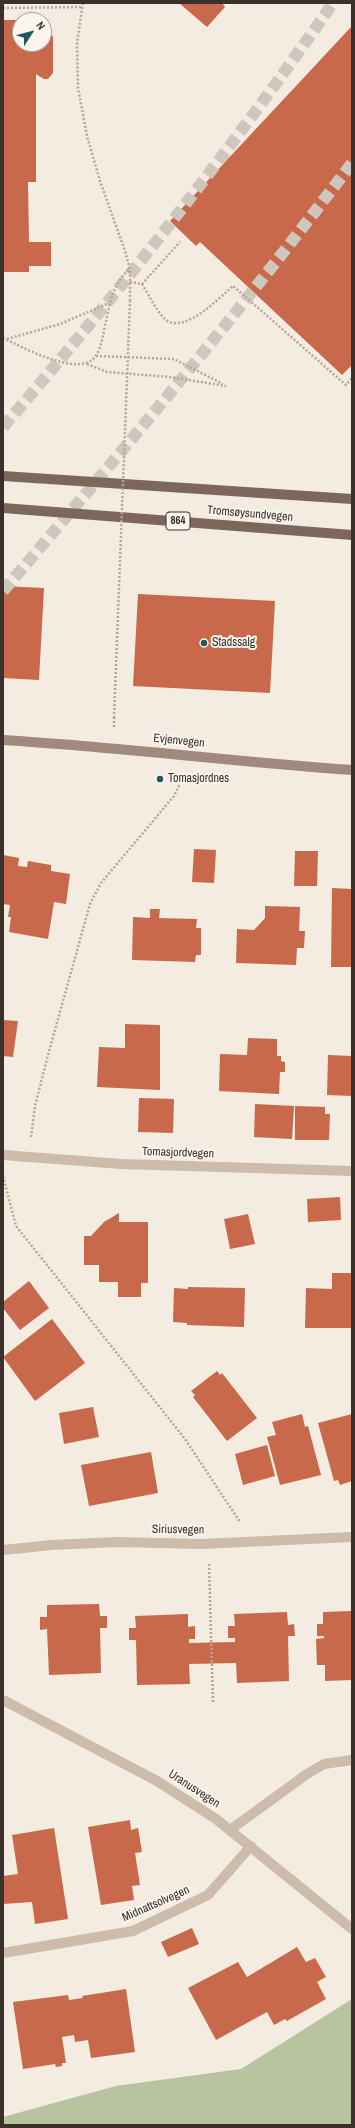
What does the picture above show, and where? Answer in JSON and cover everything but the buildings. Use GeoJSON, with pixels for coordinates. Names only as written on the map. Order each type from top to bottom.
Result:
{"type":"FeatureCollection","features":[{"type":"Feature","properties":{"kind":"main road","name":"Tromsøysundvegen"},"geometry":{"type":"LineString","coordinates":[[3,476],[352,499]]}},
{"type":"Feature","properties":{"kind":"main road","name":"Tromsøysundvegen"},"geometry":{"type":"LineString","coordinates":[[3,508],[352,535]]}},
{"type":"Feature","properties":{"kind":"street","name":"Evjenvegen"},"geometry":{"type":"LineString","coordinates":[[3,740],[113,748],[352,770]]}},
{"type":"Feature","properties":{"kind":"street","name":"Tomasjordvegen"},"geometry":{"type":"LineString","coordinates":[[3,1155],[137,1165],[352,1171]]}},
{"type":"Feature","properties":{"kind":"street","name":"Siriusvegen"},"geometry":{"type":"LineString","coordinates":[[3,1550],[52,1545],[117,1542],[208,1543],[352,1537]]}},
{"type":"Feature","properties":{"kind":"street","name":"Uranusvegen"},"geometry":{"type":"LineString","coordinates":[[3,1700],[158,1781],[216,1818],[352,1929]]}},
{"type":"Feature","properties":{"kind":"street"},"geometry":{"type":"LineString","coordinates":[[230,1830],[306,1774],[324,1764],[352,1760]]}},
{"type":"Feature","properties":{"kind":"street","name":"Midnattsolvegen"},"geometry":{"type":"LineString","coordinates":[[3,1953],[133,1931],[208,1894],[251,1846]]}},
{"type":"Feature","properties":{"kind":"path"},"geometry":{"type":"LineString","coordinates":[[83,3],[77,43],[78,81],[87,136],[130,269],[114,718]]}},
{"type":"Feature","properties":{"kind":"path"},"geometry":{"type":"LineString","coordinates":[[3,8],[82,7]]}},
{"type":"Feature","properties":{"kind":"path"},"geometry":{"type":"LineString","coordinates":[[142,284],[180,242]]}},
{"type":"Feature","properties":{"kind":"path"},"geometry":{"type":"LineString","coordinates":[[3,338],[64,364],[78,366],[86,364],[96,356],[102,342],[111,293],[118,281],[130,269]]}},
{"type":"Feature","properties":{"kind":"path"},"geometry":{"type":"LineString","coordinates":[[130,282],[142,284],[165,319],[172,323],[179,324],[190,320],[233,286],[346,385],[352,378]]}},
{"type":"Feature","properties":{"kind":"path"},"geometry":{"type":"LineString","coordinates":[[7,340],[60,324],[110,303]]}},
{"type":"Feature","properties":{"kind":"path"},"geometry":{"type":"LineString","coordinates":[[86,364],[107,372],[170,377],[226,386],[174,359],[96,356]]}},
{"type":"Feature","properties":{"kind":"path"},"geometry":{"type":"LineString","coordinates":[[30,1157],[36,1106],[90,904],[110,872],[174,796],[183,776]]}},
{"type":"Feature","properties":{"kind":"path"},"geometry":{"type":"LineString","coordinates":[[3,1175],[16,1226],[184,1439],[253,1542]]}},
{"type":"Feature","properties":{"kind":"path"},"geometry":{"type":"LineString","coordinates":[[208,1543],[213,1703]]}},
{"type":"Feature","properties":{"kind":"green space"},"geometry":{"type":"Polygon","coordinates":[[[352,1999],[352,2125],[3,2125],[3,2117],[116,2086],[241,2069],[352,1999]]]}},
{"type":"Feature","properties":{"kind":"tunnel"},"geometry":{"type":"LineString","coordinates":[[3,427],[90,324],[174,219],[255,112],[333,3]]}},
{"type":"Feature","properties":{"kind":"tunnel"},"geometry":{"type":"LineString","coordinates":[[3,591],[181,380],[268,272],[352,163]]}},
{"type":"Feature","properties":{"kind":"place","name":"Stadssalg"},"geometry":{"type":"Point","coordinates":[204,643]}},
{"type":"Feature","properties":{"kind":"place","name":"Tomasjordnes"},"geometry":{"type":"Point","coordinates":[160,779]}}]}
